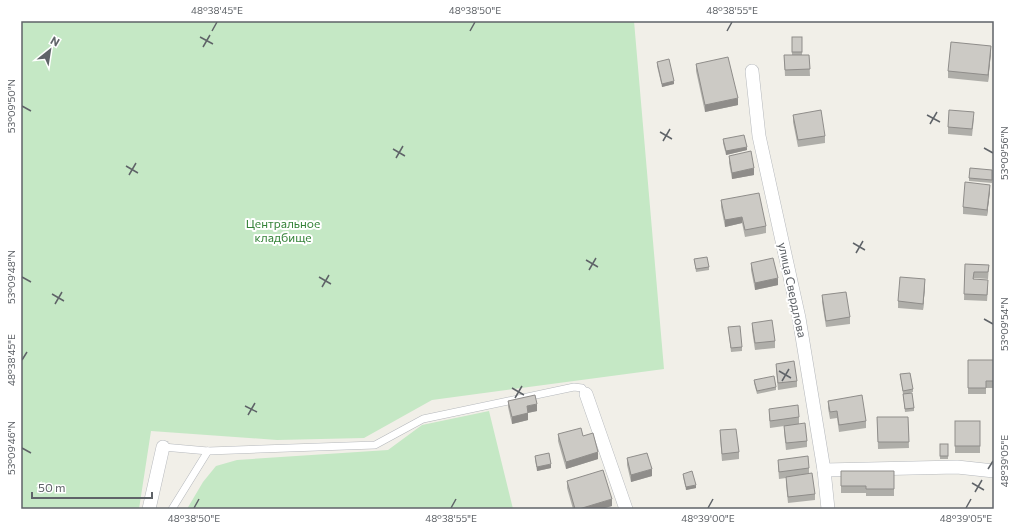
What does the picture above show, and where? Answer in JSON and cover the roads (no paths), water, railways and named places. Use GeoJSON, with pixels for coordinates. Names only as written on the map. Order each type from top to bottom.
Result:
{"type":"FeatureCollection","features":[{"type":"Feature","properties":{"kind":"street","name":"улица Свердлова"},"geometry":{"type":"LineString","coordinates":[[752,71],[758,136],[799,318],[824,470],[828,509]]}},
{"type":"Feature","properties":{"kind":"street"},"geometry":{"type":"LineString","coordinates":[[586,394],[626,509]]}},
{"type":"Feature","properties":{"kind":"street"},"geometry":{"type":"LineString","coordinates":[[150,509],[163,447]]}},
{"type":"Feature","properties":{"kind":"street"},"geometry":{"type":"LineString","coordinates":[[824,470],[957,467],[994,471]]}},
{"type":"Feature","properties":{"kind":"lane"},"geometry":{"type":"LineString","coordinates":[[163,447],[208,451],[375,445],[423,419],[574,387],[582,388],[586,394]]}},
{"type":"Feature","properties":{"kind":"lane"},"geometry":{"type":"LineString","coordinates":[[172,509],[208,451]]}},
{"type":"Feature","properties":{"kind":"park label","name":"Центральное кладбище"},"geometry":{"type":"Point","coordinates":[283,231]}}]}
